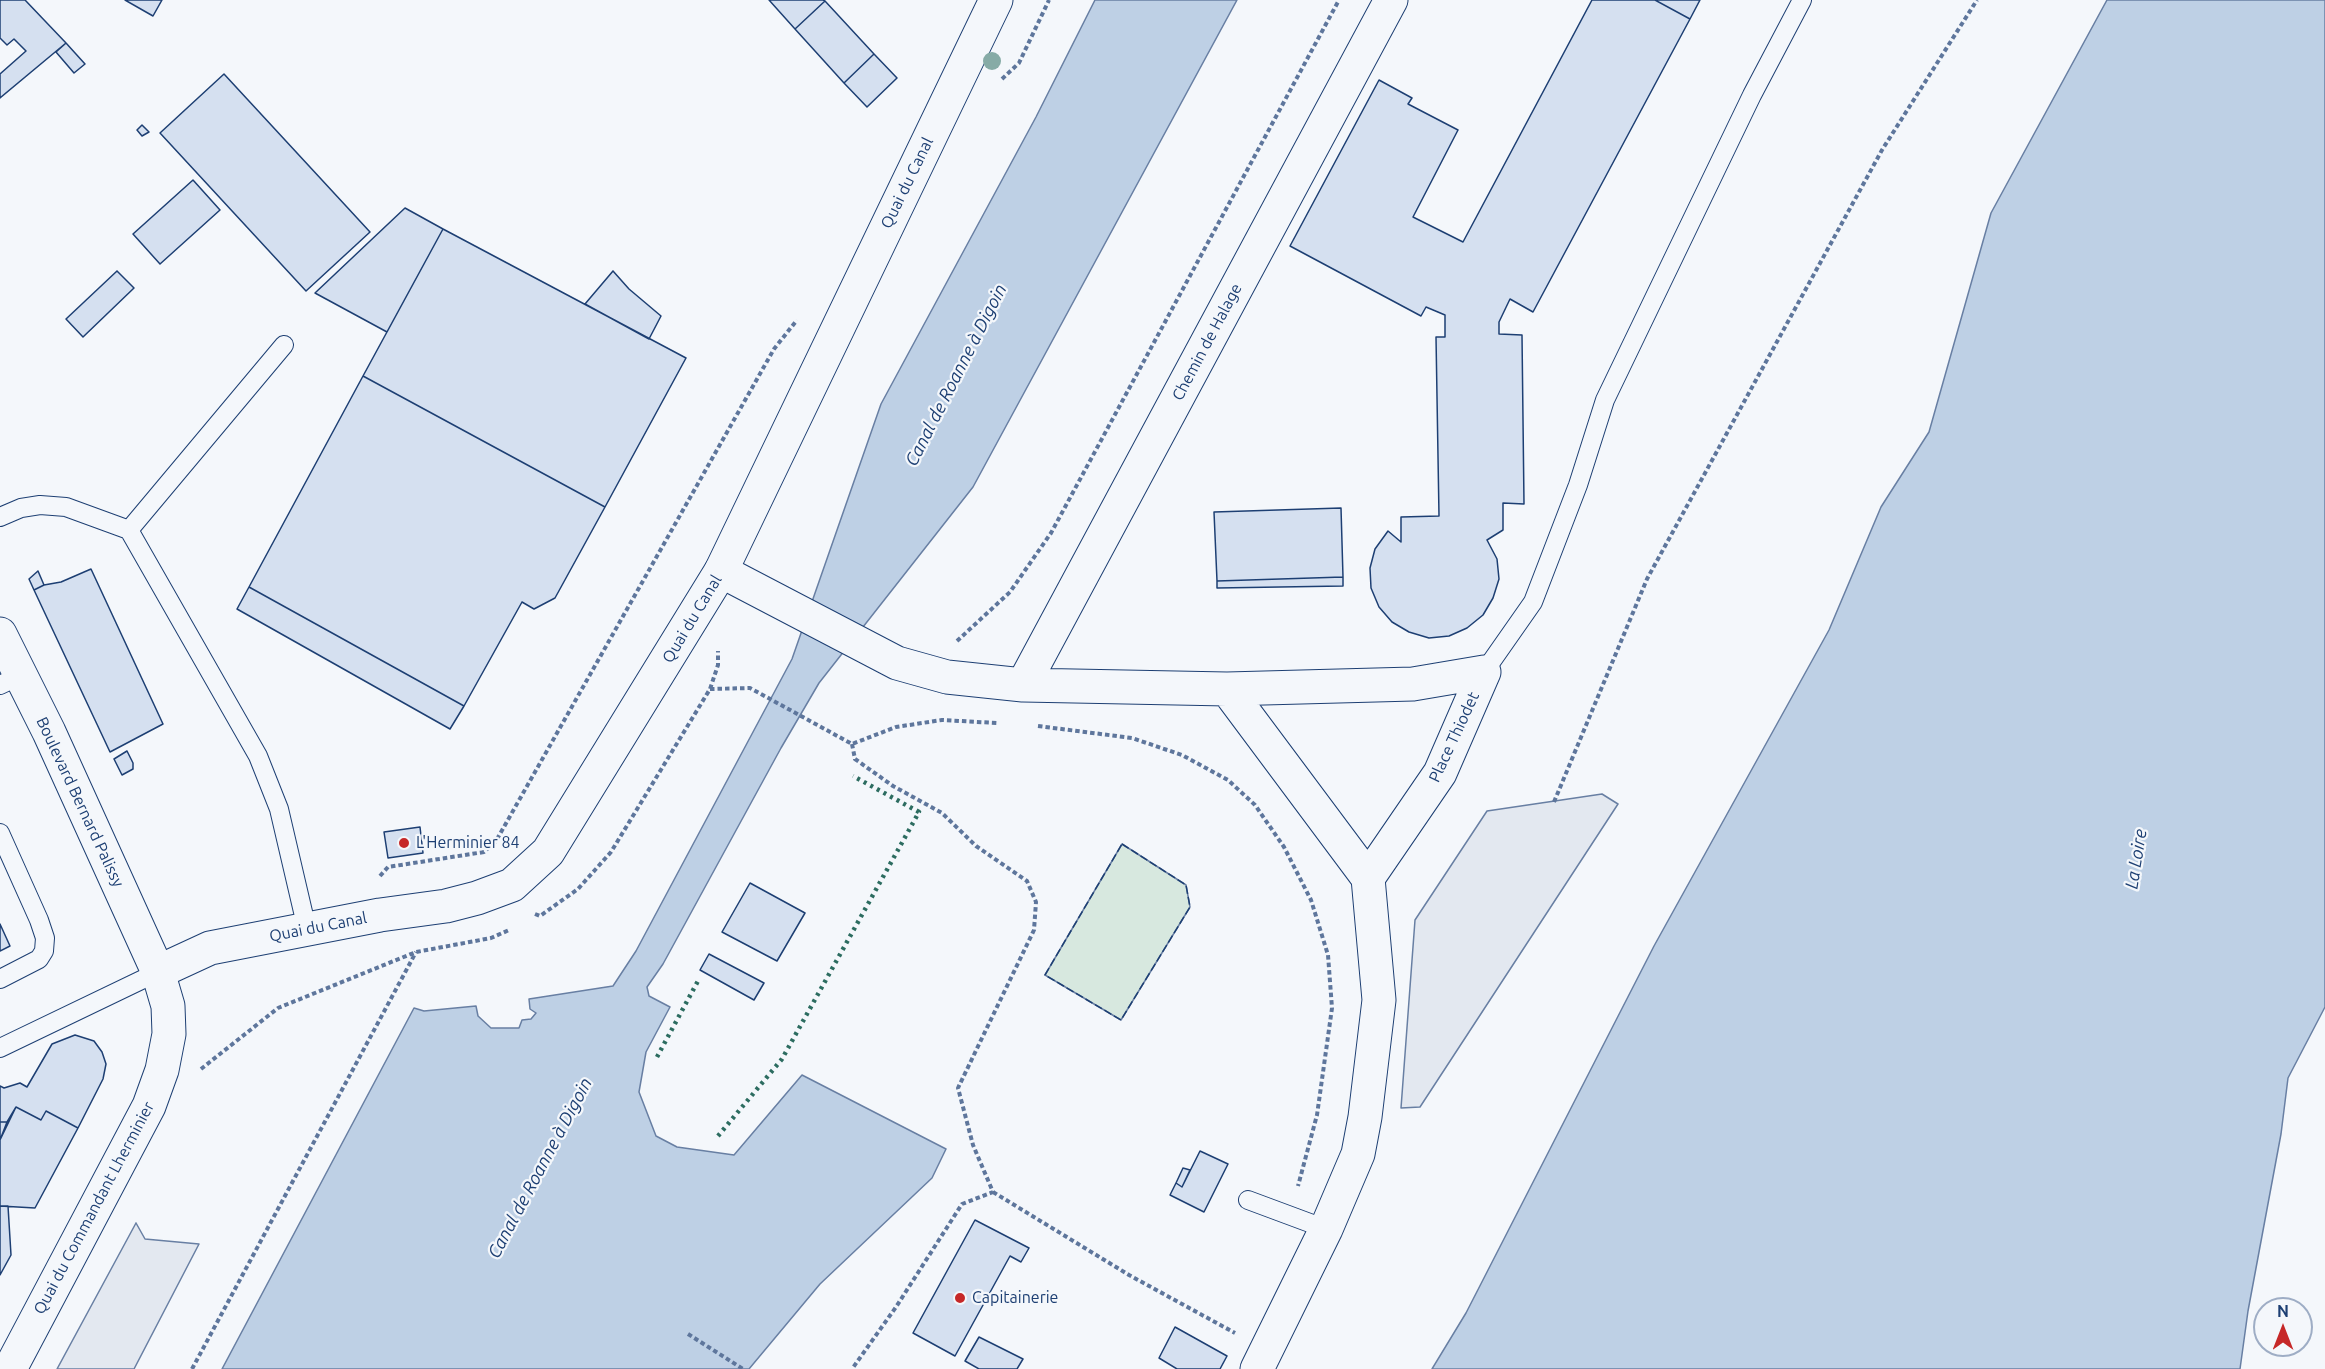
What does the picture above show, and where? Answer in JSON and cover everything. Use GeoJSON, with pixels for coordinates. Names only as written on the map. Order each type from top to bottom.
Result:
{"type":"FeatureCollection","features":[{"type":"Feature","properties":{"kind":"street","name":"Quai du Canal"},"geometry":{"type":"LineString","coordinates":[[158,972],[210,948],[380,915],[446,906],[485,895],[512,885],[548,852],[721,571],[996,0]]}},
{"type":"Feature","properties":{"kind":"street","name":"Chemin de Halage"},"geometry":{"type":"LineString","coordinates":[[1023,685],[1391,0]]}},
{"type":"Feature","properties":{"kind":"street","name":"Place Thiodet"},"geometry":{"type":"LineString","coordinates":[[721,571],[897,663],[947,677],[1023,685],[1227,689],[1413,684],[1484,672]]}},
{"type":"Feature","properties":{"kind":"street","name":"Boulevard Bernard Palissy"},"geometry":{"type":"LineString","coordinates":[[0,634],[10,680],[49,732],[158,972]]}},
{"type":"Feature","properties":{"kind":"street","name":"Place Thiodet"},"geometry":{"type":"LineString","coordinates":[[1368,878],[1440,773],[1484,672]]}},
{"type":"Feature","properties":{"kind":"street"},"geometry":{"type":"LineString","coordinates":[[1227,689],[1368,878],[1379,1000],[1365,1117],[1358,1154],[1326,1229],[1263,1357]]}},
{"type":"Feature","properties":{"kind":"street","name":"Quai du Commandant Lherminier"},"geometry":{"type":"LineString","coordinates":[[10,1369],[149,1106],[162,1070],[169,1034],[168,1006],[158,972]]}},
{"type":"Feature","properties":{"kind":"lane"},"geometry":{"type":"LineString","coordinates":[[1484,672],[1533,602],[1578,485],[1605,400],[1752,95],[1802,0]]}},
{"type":"Feature","properties":{"kind":"lane"},"geometry":{"type":"LineString","coordinates":[[129,530],[284,345]]}},
{"type":"Feature","properties":{"kind":"lane"},"geometry":{"type":"LineString","coordinates":[[0,517],[21,508],[40,505],[66,507],[129,530],[258,756],[279,809],[307,930]]}},
{"type":"Feature","properties":{"kind":"lane"},"geometry":{"type":"LineString","coordinates":[[0,833],[45,938],[44,951],[39,959],[0,979]]}},
{"type":"Feature","properties":{"kind":"lane"},"geometry":{"type":"LineString","coordinates":[[0,1048],[158,972]]}},
{"type":"Feature","properties":{"kind":"lane"},"geometry":{"type":"LineString","coordinates":[[1248,1200],[1326,1229]]}},
{"type":"Feature","properties":{"kind":"path"},"geometry":{"type":"LineString","coordinates":[[947,677],[952,645],[1010,592],[1051,533],[1339,0]]}},
{"type":"Feature","properties":{"kind":"path"},"geometry":{"type":"LineString","coordinates":[[1554,802],[1647,579],[1882,150],[1977,0]]}},
{"type":"Feature","properties":{"kind":"path"},"geometry":{"type":"LineString","coordinates":[[380,915],[375,881],[388,867],[484,852],[496,841],[774,349],[803,314]]}},
{"type":"Feature","properties":{"kind":"path"},"geometry":{"type":"LineString","coordinates":[[710,689],[750,688],[852,744],[896,727],[942,720],[1007,724]]}},
{"type":"Feature","properties":{"kind":"path"},"geometry":{"type":"LineString","coordinates":[[1028,725],[1132,738],[1182,755],[1228,780],[1255,805],[1284,847],[1311,900],[1328,955],[1332,1008],[1317,1115],[1290,1215]]}},
{"type":"Feature","properties":{"kind":"path"},"geometry":{"type":"LineString","coordinates":[[852,744],[855,759],[893,786],[942,813],[976,846],[1026,881],[1036,902],[1034,930],[957,1088],[973,1145],[993,1192],[1129,1275],[1234,1332],[1263,1357]]}},
{"type":"Feature","properties":{"kind":"path"},"geometry":{"type":"LineString","coordinates":[[192,1369],[416,952],[278,1008],[200,1070]]}},
{"type":"Feature","properties":{"kind":"path"},"geometry":{"type":"LineString","coordinates":[[852,1369],[896,1307],[962,1204],[993,1192]]}},
{"type":"Feature","properties":{"kind":"path"},"geometry":{"type":"LineString","coordinates":[[688,1334],[743,1369]]}},
{"type":"Feature","properties":{"kind":"shaded area"},"geometry":{"type":"Polygon","coordinates":[[[1602,794],[1618,804],[1420,1107],[1401,1108],[1415,920],[1487,811],[1602,794]]]}},
{"type":"Feature","properties":{"kind":"shaded area"},"geometry":{"type":"Polygon","coordinates":[[[1122,844],[1186,885],[1190,907],[1121,1020],[1045,975],[1122,844]]]}},
{"type":"Feature","properties":{"kind":"shaded area"},"geometry":{"type":"Polygon","coordinates":[[[136,1223],[145,1239],[199,1244],[134,1369],[57,1369],[136,1223]]]}},
{"type":"Feature","properties":{"kind":"water","name":"Canal de Roanne à Digoin"},"geometry":{"type":"Polygon","coordinates":[[[1095,0],[1237,0],[973,487],[819,683],[663,964],[647,987],[649,996],[670,1007],[646,1052],[639,1092],[656,1136],[677,1147],[734,1155],[802,1075],[946,1149],[932,1178],[820,1284],[749,1369],[222,1369],[414,1008],[424,1011],[476,1006],[478,1016],[491,1028],[519,1028],[522,1020],[531,1019],[536,1013],[530,1009],[529,999],[613,986],[636,951],[792,659],[881,404],[1036,117],[1095,0]]]}},
{"type":"Feature","properties":{"kind":"water","name":"La Loire"},"geometry":{"type":"Polygon","coordinates":[[[2107,0],[2325,0],[2325,1007],[2288,1078],[2281,1134],[2248,1311],[2240,1369],[1432,1369],[1466,1313],[1654,946],[1829,630],[1881,507],[1929,432],[1991,213],[2107,0]]]}},
{"type":"Feature","properties":{"kind":"building"},"geometry":{"type":"Polygon","coordinates":[[[0,0],[25,0],[66,43],[0,98],[0,74],[26,51],[14,39],[7,45],[0,38],[0,0]]]}},
{"type":"Feature","properties":{"kind":"building"},"geometry":{"type":"Polygon","coordinates":[[[125,0],[162,0],[153,16],[125,0]]]}},
{"type":"Feature","properties":{"kind":"building"},"geometry":{"type":"Polygon","coordinates":[[[769,0],[823,0],[825,1],[795,29],[769,0]]]}},
{"type":"Feature","properties":{"kind":"building"},"geometry":{"type":"Polygon","coordinates":[[[1592,0],[1655,0],[1690,19],[1533,312],[1510,299],[1499,322],[1499,334],[1522,335],[1524,504],[1503,503],[1503,530],[1487,540],[1497,559],[1499,579],[1493,598],[1483,615],[1467,628],[1449,636],[1429,638],[1409,632],[1392,622],[1379,607],[1371,588],[1370,568],[1375,549],[1388,531],[1401,542],[1401,517],[1439,516],[1436,337],[1445,337],[1445,315],[1426,307],[1421,316],[1290,246],[1379,80],[1412,98],[1408,104],[1458,130],[1413,217],[1463,242],[1592,0]]]}},
{"type":"Feature","properties":{"kind":"building"},"geometry":{"type":"Polygon","coordinates":[[[1655,0],[1700,0],[1690,19],[1655,0]]]}},
{"type":"Feature","properties":{"kind":"building"},"geometry":{"type":"Polygon","coordinates":[[[825,1],[874,54],[844,83],[795,29],[825,1]]]}},
{"type":"Feature","properties":{"kind":"building"},"geometry":{"type":"Polygon","coordinates":[[[66,43],[85,64],[74,73],[56,52],[66,43]]]}},
{"type":"Feature","properties":{"kind":"building"},"geometry":{"type":"Polygon","coordinates":[[[874,54],[897,78],[867,107],[844,83],[874,54]]]}},
{"type":"Feature","properties":{"kind":"building"},"geometry":{"type":"Polygon","coordinates":[[[224,74],[370,232],[306,291],[160,133],[224,74]]]}},
{"type":"Feature","properties":{"kind":"building"},"geometry":{"type":"Polygon","coordinates":[[[142,125],[149,132],[142,136],[137,130],[142,125]]]}},
{"type":"Feature","properties":{"kind":"building"},"geometry":{"type":"Polygon","coordinates":[[[193,180],[220,210],[160,264],[133,234],[193,180]]]}},
{"type":"Feature","properties":{"kind":"building"},"geometry":{"type":"Polygon","coordinates":[[[405,208],[443,229],[387,332],[315,293],[405,208]]]}},
{"type":"Feature","properties":{"kind":"building"},"geometry":{"type":"Polygon","coordinates":[[[443,229],[686,358],[605,507],[363,376],[443,229]]]}},
{"type":"Feature","properties":{"kind":"building"},"geometry":{"type":"Polygon","coordinates":[[[117,271],[134,288],[83,337],[66,319],[117,271]]]}},
{"type":"Feature","properties":{"kind":"building"},"geometry":{"type":"Polygon","coordinates":[[[613,271],[629,289],[661,316],[649,339],[585,304],[613,271]]]}},
{"type":"Feature","properties":{"kind":"building"},"geometry":{"type":"Polygon","coordinates":[[[363,376],[605,507],[555,598],[534,609],[522,602],[464,706],[249,587],[363,376]]]}},
{"type":"Feature","properties":{"kind":"building"},"geometry":{"type":"Polygon","coordinates":[[[1341,508],[1343,577],[1217,581],[1214,512],[1341,508]]]}},
{"type":"Feature","properties":{"kind":"building"},"geometry":{"type":"Polygon","coordinates":[[[91,569],[163,724],[110,752],[34,590],[44,585],[61,582],[91,569]]]}},
{"type":"Feature","properties":{"kind":"building"},"geometry":{"type":"Polygon","coordinates":[[[38,571],[44,585],[34,590],[29,579],[38,571]]]}},
{"type":"Feature","properties":{"kind":"building"},"geometry":{"type":"Polygon","coordinates":[[[1343,577],[1343,586],[1217,588],[1217,581],[1343,577]]]}},
{"type":"Feature","properties":{"kind":"building"},"geometry":{"type":"Polygon","coordinates":[[[249,587],[464,706],[450,729],[237,609],[249,587]]]}},
{"type":"Feature","properties":{"kind":"building"},"geometry":{"type":"Polygon","coordinates":[[[127,751],[133,763],[133,769],[122,775],[114,759],[127,751]]]}},
{"type":"Feature","properties":{"kind":"building","name":"L'Herminier 84"},"geometry":{"type":"Polygon","coordinates":[[[420,827],[423,853],[388,858],[384,832],[420,827]]]}},
{"type":"Feature","properties":{"kind":"building"},"geometry":{"type":"Polygon","coordinates":[[[750,883],[805,913],[777,961],[722,932],[750,883]]]}},
{"type":"Feature","properties":{"kind":"building"},"geometry":{"type":"Polygon","coordinates":[[[0,924],[10,946],[0,951],[0,924]]]}},
{"type":"Feature","properties":{"kind":"building"},"geometry":{"type":"Polygon","coordinates":[[[709,954],[764,983],[754,1000],[700,970],[709,954]]]}},
{"type":"Feature","properties":{"kind":"building"},"geometry":{"type":"Polygon","coordinates":[[[75,1035],[94,1041],[102,1052],[106,1064],[103,1079],[78,1128],[46,1111],[41,1120],[16,1107],[7,1122],[0,1122],[0,1086],[4,1088],[20,1083],[27,1087],[52,1044],[75,1035]]]}},
{"type":"Feature","properties":{"kind":"building"},"geometry":{"type":"Polygon","coordinates":[[[16,1107],[41,1120],[46,1111],[78,1128],[35,1208],[0,1206],[0,1140],[16,1107]]]}},
{"type":"Feature","properties":{"kind":"building"},"geometry":{"type":"Polygon","coordinates":[[[0,1122],[7,1122],[0,1140],[0,1122]]]}},
{"type":"Feature","properties":{"kind":"building"},"geometry":{"type":"Polygon","coordinates":[[[1200,1151],[1228,1164],[1204,1212],[1170,1195],[1176,1183],[1182,1187],[1200,1151]]]}},
{"type":"Feature","properties":{"kind":"building"},"geometry":{"type":"Polygon","coordinates":[[[1183,1168],[1190,1170],[1182,1187],[1176,1183],[1183,1168]]]}},
{"type":"Feature","properties":{"kind":"building"},"geometry":{"type":"Polygon","coordinates":[[[0,1206],[8,1206],[11,1255],[0,1275],[0,1206]]]}},
{"type":"Feature","properties":{"kind":"building","name":"Capitainerie"},"geometry":{"type":"Polygon","coordinates":[[[975,1220],[1029,1248],[1021,1262],[1010,1256],[955,1356],[913,1333],[975,1220]]]}},
{"type":"Feature","properties":{"kind":"building"},"geometry":{"type":"Polygon","coordinates":[[[1175,1327],[1227,1356],[1220,1369],[1177,1369],[1159,1358],[1175,1327]]]}},
{"type":"Feature","properties":{"kind":"building"},"geometry":{"type":"Polygon","coordinates":[[[979,1337],[1023,1359],[1017,1369],[979,1369],[965,1361],[979,1337]]]}},
{"type":"Feature","properties":{"kind":"hedge"},"geometry":{"type":"LineString","coordinates":[[718,1136],[782,1059],[919,812],[853,776]]}},
{"type":"Feature","properties":{"kind":"hedge"},"geometry":{"type":"LineString","coordinates":[[657,1057],[699,979]]}},
{"type":"Feature","properties":{"kind":"fence"},"geometry":{"type":"LineString","coordinates":[[1122,844],[1186,885],[1190,907],[1121,1020],[1045,975],[1122,844]]}},
{"type":"Feature","properties":{"kind":"place","name":"L'Herminier 84"},"geometry":{"type":"Point","coordinates":[404,843]}},
{"type":"Feature","properties":{"kind":"place","name":"Capitainerie"},"geometry":{"type":"Point","coordinates":[960,1298]}}]}
